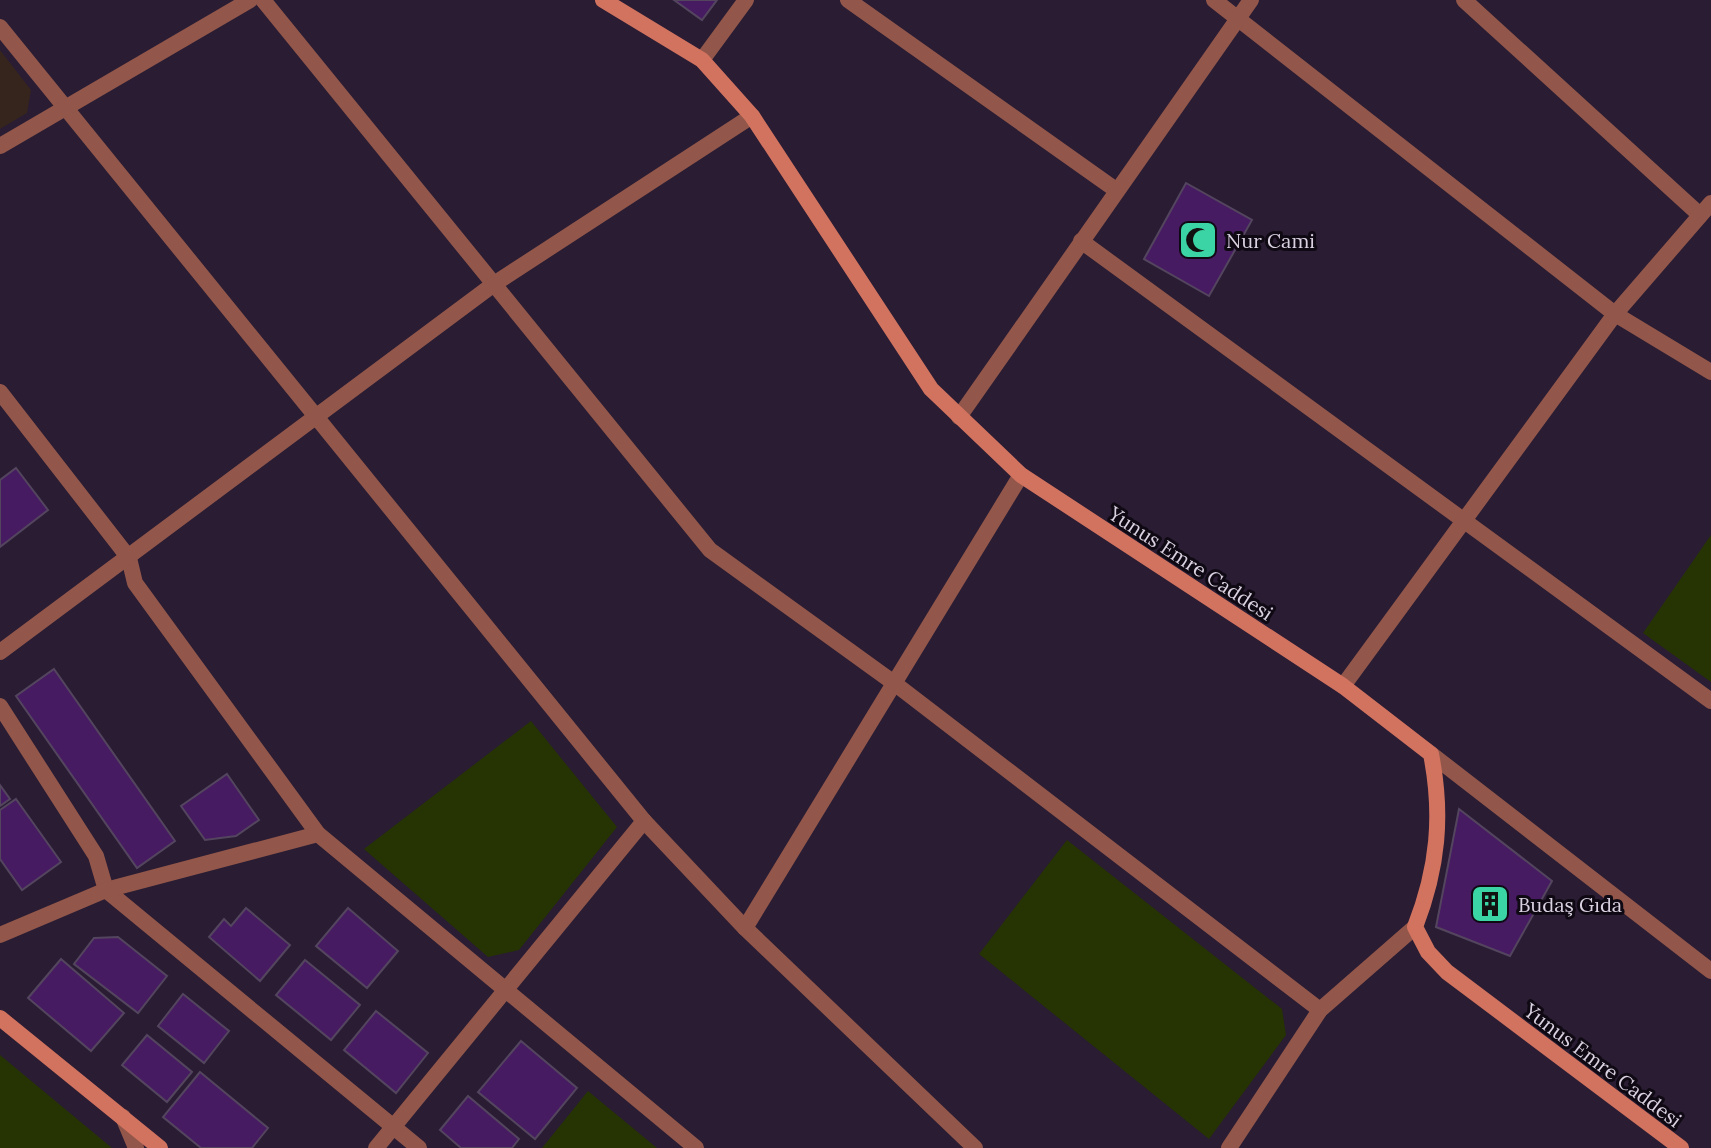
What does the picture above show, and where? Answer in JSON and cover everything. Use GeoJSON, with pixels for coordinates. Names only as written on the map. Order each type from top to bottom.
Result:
{"type":"FeatureCollection","features":[{"type":"Feature","properties":{"kind":"street"},"geometry":{"type":"LineString","coordinates":[[0,146],[250,0]]}},
{"type":"Feature","properties":{"kind":"street"},"geometry":{"type":"LineString","coordinates":[[263,0],[710,550],[894,683],[1320,1010]]}},
{"type":"Feature","properties":{"kind":"street","name":"Yunus Emre Caddesi"},"geometry":{"type":"LineString","coordinates":[[603,0],[702,60],[752,116],[931,389],[1021,475],[1343,686],[1431,754]]}},
{"type":"Feature","properties":{"kind":"street"},"geometry":{"type":"LineString","coordinates":[[702,60],[746,0]]}},
{"type":"Feature","properties":{"kind":"street"},"geometry":{"type":"LineString","coordinates":[[848,0],[1116,190]]}},
{"type":"Feature","properties":{"kind":"street"},"geometry":{"type":"LineString","coordinates":[[1214,0],[1615,314],[1711,372]]}},
{"type":"Feature","properties":{"kind":"street"},"geometry":{"type":"LineString","coordinates":[[959,417],[1251,0]]}},
{"type":"Feature","properties":{"kind":"street"},"geometry":{"type":"LineString","coordinates":[[1343,686],[1615,314],[1706,209],[1464,0]]}},
{"type":"Feature","properties":{"kind":"street"},"geometry":{"type":"LineString","coordinates":[[0,27],[644,821],[745,928],[975,1148]]}},
{"type":"Feature","properties":{"kind":"street"},"geometry":{"type":"LineString","coordinates":[[0,652],[494,284],[752,116]]}},
{"type":"Feature","properties":{"kind":"street"},"geometry":{"type":"LineString","coordinates":[[1081,241],[1711,701]]}},
{"type":"Feature","properties":{"kind":"street"},"geometry":{"type":"LineString","coordinates":[[0,392],[129,558],[135,583],[318,834],[696,1148]]}},
{"type":"Feature","properties":{"kind":"street"},"geometry":{"type":"LineString","coordinates":[[745,928],[1021,475]]}},
{"type":"Feature","properties":{"kind":"street"},"geometry":{"type":"LineString","coordinates":[[0,706],[96,856],[106,890],[419,1148]]}},
{"type":"Feature","properties":{"kind":"street"},"geometry":{"type":"LineString","coordinates":[[1229,1148],[1320,1010],[1415,927],[1435,865],[1438,841],[1439,794],[1431,754]]}},
{"type":"Feature","properties":{"kind":"street"},"geometry":{"type":"LineString","coordinates":[[1431,754],[1711,971]]}},
{"type":"Feature","properties":{"kind":"street"},"geometry":{"type":"LineString","coordinates":[[376,1148],[644,821]]}},
{"type":"Feature","properties":{"kind":"street"},"geometry":{"type":"LineString","coordinates":[[0,935],[106,890],[318,834]]}},
{"type":"Feature","properties":{"kind":"street","name":"Yunus Emre Caddesi"},"geometry":{"type":"LineString","coordinates":[[1415,927],[1428,952],[1447,972],[1681,1148]]}},
{"type":"Feature","properties":{"kind":"street"},"geometry":{"type":"LineString","coordinates":[[0,1018],[160,1148]]}},
{"type":"Feature","properties":{"kind":"street"},"geometry":{"type":"LineString","coordinates":[[123,1116],[136,1148]]}},
{"type":"Feature","properties":{"kind":"shaded area"},"geometry":{"type":"Polygon","coordinates":[[[0,50],[31,90],[27,113],[0,129],[0,50]]]}},
{"type":"Feature","properties":{"kind":"green space"},"geometry":{"type":"Polygon","coordinates":[[[1711,535],[1711,682],[1643,633],[1711,535]]]}},
{"type":"Feature","properties":{"kind":"green space"},"geometry":{"type":"Polygon","coordinates":[[[531,721],[617,827],[519,950],[488,957],[364,849],[531,721]]]}},
{"type":"Feature","properties":{"kind":"green space"},"geometry":{"type":"Polygon","coordinates":[[[1067,840],[1282,1009],[1286,1035],[1209,1139],[979,954],[1067,840]]]}},
{"type":"Feature","properties":{"kind":"green space"},"geometry":{"type":"Polygon","coordinates":[[[0,1055],[112,1148],[0,1148],[0,1055]]]}},
{"type":"Feature","properties":{"kind":"green space"},"geometry":{"type":"Polygon","coordinates":[[[588,1091],[657,1148],[542,1148],[588,1091]]]}},
{"type":"Feature","properties":{"kind":"building"},"geometry":{"type":"Polygon","coordinates":[[[674,0],[717,0],[702,20],[674,0]]]}},
{"type":"Feature","properties":{"kind":"building","name":"Nur Cami"},"geometry":{"type":"Polygon","coordinates":[[[1186,183],[1252,220],[1209,296],[1144,259],[1186,183]]]}},
{"type":"Feature","properties":{"kind":"building"},"geometry":{"type":"Polygon","coordinates":[[[16,468],[48,510],[0,547],[0,480],[16,468]]]}},
{"type":"Feature","properties":{"kind":"building"},"geometry":{"type":"Polygon","coordinates":[[[54,669],[175,841],[137,868],[16,696],[54,669]]]}},
{"type":"Feature","properties":{"kind":"building"},"geometry":{"type":"Polygon","coordinates":[[[227,774],[259,820],[236,836],[205,840],[181,806],[227,774]]]}},
{"type":"Feature","properties":{"kind":"building"},"geometry":{"type":"Polygon","coordinates":[[[0,785],[10,799],[0,806],[0,785]]]}},
{"type":"Feature","properties":{"kind":"building"},"geometry":{"type":"Polygon","coordinates":[[[16,799],[61,862],[22,890],[0,859],[0,810],[16,799]]]}},
{"type":"Feature","properties":{"kind":"building","name":"Budaş Gıda"},"geometry":{"type":"Polygon","coordinates":[[[1459,809],[1552,881],[1510,956],[1436,927],[1459,809]]]}},
{"type":"Feature","properties":{"kind":"building"},"geometry":{"type":"Polygon","coordinates":[[[246,908],[290,945],[260,981],[209,937],[224,919],[231,926],[246,908]]]}},
{"type":"Feature","properties":{"kind":"building"},"geometry":{"type":"Polygon","coordinates":[[[348,908],[398,951],[367,988],[316,946],[348,908]]]}},
{"type":"Feature","properties":{"kind":"building"},"geometry":{"type":"Polygon","coordinates":[[[118,937],[167,976],[138,1013],[74,964],[94,938],[118,937]]]}},
{"type":"Feature","properties":{"kind":"building"},"geometry":{"type":"Polygon","coordinates":[[[61,959],[124,1013],[91,1051],[28,998],[61,959]]]}},
{"type":"Feature","properties":{"kind":"building"},"geometry":{"type":"Polygon","coordinates":[[[305,960],[360,1005],[331,1040],[276,995],[305,960]]]}},
{"type":"Feature","properties":{"kind":"building"},"geometry":{"type":"Polygon","coordinates":[[[183,994],[229,1031],[204,1063],[158,1026],[183,994]]]}},
{"type":"Feature","properties":{"kind":"building"},"geometry":{"type":"Polygon","coordinates":[[[376,1011],[428,1053],[396,1093],[344,1050],[376,1011]]]}},
{"type":"Feature","properties":{"kind":"building"},"geometry":{"type":"Polygon","coordinates":[[[147,1035],[192,1072],[167,1102],[122,1065],[147,1035]]]}},
{"type":"Feature","properties":{"kind":"building"},"geometry":{"type":"Polygon","coordinates":[[[521,1041],[577,1088],[535,1139],[478,1092],[521,1041]]]}},
{"type":"Feature","properties":{"kind":"building"},"geometry":{"type":"Polygon","coordinates":[[[200,1072],[268,1128],[252,1148],[201,1148],[163,1117],[200,1072]]]}},
{"type":"Feature","properties":{"kind":"building"},"geometry":{"type":"Polygon","coordinates":[[[468,1096],[519,1139],[512,1148],[461,1148],[440,1130],[468,1096]]]}},
{"type":"Feature","properties":{"kind":"place","name":"Nur Cami"},"geometry":{"type":"Point","coordinates":[1198,240]}},
{"type":"Feature","properties":{"kind":"place","name":"Budaş Gıda"},"geometry":{"type":"Point","coordinates":[1490,904]}}]}
